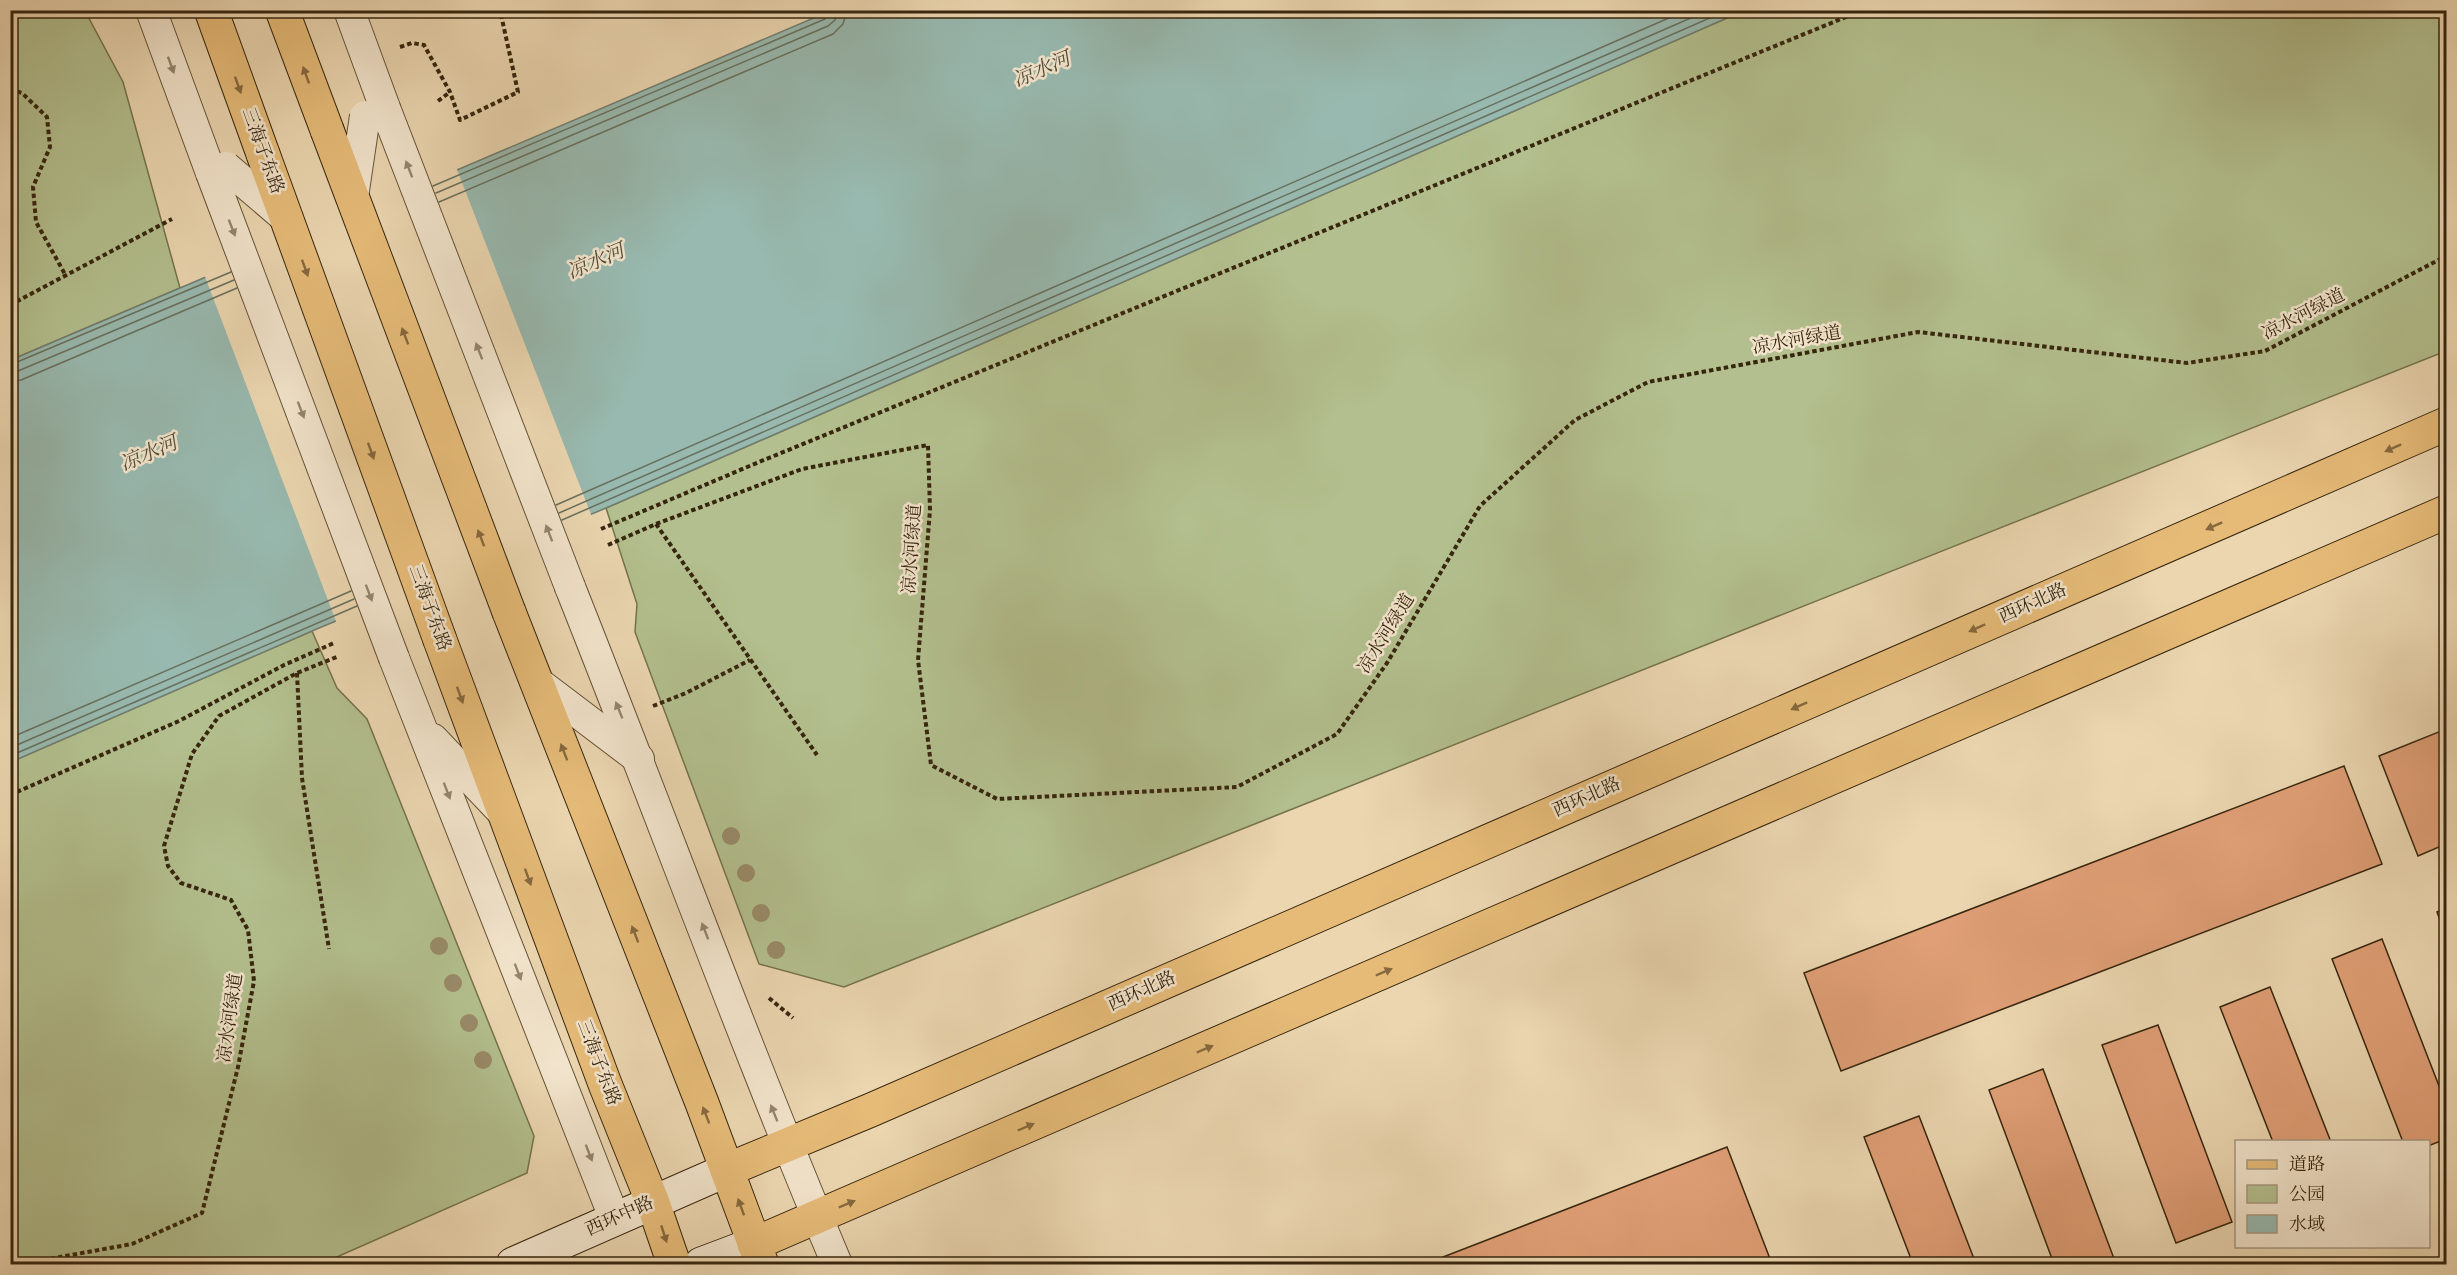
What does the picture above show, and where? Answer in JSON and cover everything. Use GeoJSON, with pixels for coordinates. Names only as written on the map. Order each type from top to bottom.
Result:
{"type":"FeatureCollection","features":[{"type":"Feature","properties":{"kind":"main road","name":"三海子东路"},"geometry":{"type":"LineString","coordinates":[[211,10],[440,640],[674,1264]]}},
{"type":"Feature","properties":{"kind":"main road"},"geometry":{"type":"LineString","coordinates":[[282,10],[509,612],[758,1254]]}},
{"type":"Feature","properties":{"kind":"main road","name":"西环北路"},"geometry":{"type":"LineString","coordinates":[[727,1170],[2446,424]]}},
{"type":"Feature","properties":{"kind":"main road"},"geometry":{"type":"LineString","coordinates":[[701,1264],[758,1254],[817,1217],[2446,512]]}},
{"type":"Feature","properties":{"kind":"main road","name":"西环中路"},"geometry":{"type":"LineString","coordinates":[[513,1264],[727,1170]]}},
{"type":"Feature","properties":{"kind":"street"},"geometry":{"type":"LineString","coordinates":[[151,10],[200,143],[219,170],[394,658],[615,1220]]}},
{"type":"Feature","properties":{"kind":"street"},"geometry":{"type":"LineString","coordinates":[[349,10],[381,62],[375,112],[353,197]]}},
{"type":"Feature","properties":{"kind":"street"},"geometry":{"type":"LineString","coordinates":[[375,112],[639,759],[787,1145],[837,1264]]}},
{"type":"Feature","properties":{"kind":"street"},"geometry":{"type":"LineString","coordinates":[[219,170],[287,219]]}},
{"type":"Feature","properties":{"kind":"street"},"geometry":{"type":"LineString","coordinates":[[536,681],[639,759]]}},
{"type":"Feature","properties":{"kind":"street"},"geometry":{"type":"LineString","coordinates":[[422,729],[506,816]]}},
{"type":"Feature","properties":{"kind":"path"},"geometry":{"type":"LineString","coordinates":[[381,62],[412,43],[424,45],[450,92],[460,120],[519,92],[500,10]]}},
{"type":"Feature","properties":{"kind":"path"},"geometry":{"type":"LineString","coordinates":[[602,529],[803,444],[1863,10]]}},
{"type":"Feature","properties":{"kind":"path"},"geometry":{"type":"LineString","coordinates":[[10,89],[22,93],[47,117],[50,147],[33,187],[36,222],[66,276]]}},
{"type":"Feature","properties":{"kind":"path"},"geometry":{"type":"LineString","coordinates":[[438,100],[450,92]]}},
{"type":"Feature","properties":{"kind":"path"},"geometry":{"type":"LineString","coordinates":[[10,305],[172,219]]}},
{"type":"Feature","properties":{"kind":"path","name":"凉水河绿道"},"geometry":{"type":"LineString","coordinates":[[608,545],[656,524],[802,469],[928,445],[930,510],[918,660],[931,765],[997,799],[1237,787],[1337,734],[1387,663],[1480,506],[1575,420],[1648,382],[1918,332],[2187,363],[2265,351],[2446,256]]}},
{"type":"Feature","properties":{"kind":"path"},"geometry":{"type":"LineString","coordinates":[[656,524],[818,755]]}},
{"type":"Feature","properties":{"kind":"path"},"geometry":{"type":"LineString","coordinates":[[10,795],[179,721],[284,665],[334,643]]}},
{"type":"Feature","properties":{"kind":"path","name":"凉水河绿道"},"geometry":{"type":"LineString","coordinates":[[21,1264],[132,1244],[202,1214],[238,1067],[254,981],[248,930],[231,900],[181,883],[168,866],[164,846],[192,754],[219,716],[297,674],[339,656]]}},
{"type":"Feature","properties":{"kind":"path"},"geometry":{"type":"LineString","coordinates":[[648,708],[686,693],[750,660]]}},
{"type":"Feature","properties":{"kind":"path"},"geometry":{"type":"LineString","coordinates":[[297,674],[302,778],[329,949]]}},
{"type":"Feature","properties":{"kind":"green space"},"geometry":{"type":"Polygon","coordinates":[[[11,11],[85,11],[123,82],[180,288],[11,360],[11,11]]]}},
{"type":"Feature","properties":{"kind":"green space"},"geometry":{"type":"Polygon","coordinates":[[[1743,11],[2446,11],[2446,351],[844,987],[759,964],[635,632],[637,604],[606,508],[1743,11]]]}},
{"type":"Feature","properties":{"kind":"green space"},"geometry":{"type":"Polygon","coordinates":[[[312,631],[337,688],[367,719],[534,1136],[527,1173],[321,1264],[11,1264],[10,762],[312,631]]]}},
{"type":"Feature","properties":{"kind":"water","name":"凉水河"},"geometry":{"type":"Polygon","coordinates":[[[830,11],[1743,11],[606,508],[312,631],[11,762],[11,360],[830,11]]]}},
{"type":"Feature","properties":{"kind":"pier"},"geometry":{"type":"Polygon","coordinates":[[[456,167],[592,517],[337,624],[204,274],[456,167]]]}},
{"type":"Feature","properties":{"kind":"building"},"geometry":{"type":"Polygon","coordinates":[[[2446,729],[2446,844],[2418,856],[2379,756],[2446,729]]]}},
{"type":"Feature","properties":{"kind":"building"},"geometry":{"type":"Polygon","coordinates":[[[2344,766],[2382,864],[1841,1071],[1804,973],[2344,766]]]}},
{"type":"Feature","properties":{"kind":"building"},"geometry":{"type":"Polygon","coordinates":[[[2446,908],[2446,937],[2437,912],[2446,908]]]}},
{"type":"Feature","properties":{"kind":"building"},"geometry":{"type":"Polygon","coordinates":[[[2382,939],[2446,1104],[2446,1139],[2430,1145],[2430,1140],[2402,1140],[2332,959],[2382,939]]]}},
{"type":"Feature","properties":{"kind":"building"},"geometry":{"type":"Polygon","coordinates":[[[2270,987],[2330,1140],[2272,1140],[2220,1007],[2270,987]]]}},
{"type":"Feature","properties":{"kind":"building"},"geometry":{"type":"Polygon","coordinates":[[[2158,1025],[2232,1222],[2176,1243],[2102,1045],[2158,1025]]]}},
{"type":"Feature","properties":{"kind":"building"},"geometry":{"type":"Polygon","coordinates":[[[2043,1069],[2116,1264],[2054,1264],[1989,1090],[2043,1069]]]}},
{"type":"Feature","properties":{"kind":"building"},"geometry":{"type":"Polygon","coordinates":[[[1919,1116],[1976,1264],[1913,1264],[1864,1137],[1919,1116]]]}},
{"type":"Feature","properties":{"kind":"building"},"geometry":{"type":"Polygon","coordinates":[[[1727,1147],[1772,1264],[1425,1264],[1727,1147]]]}}]}
